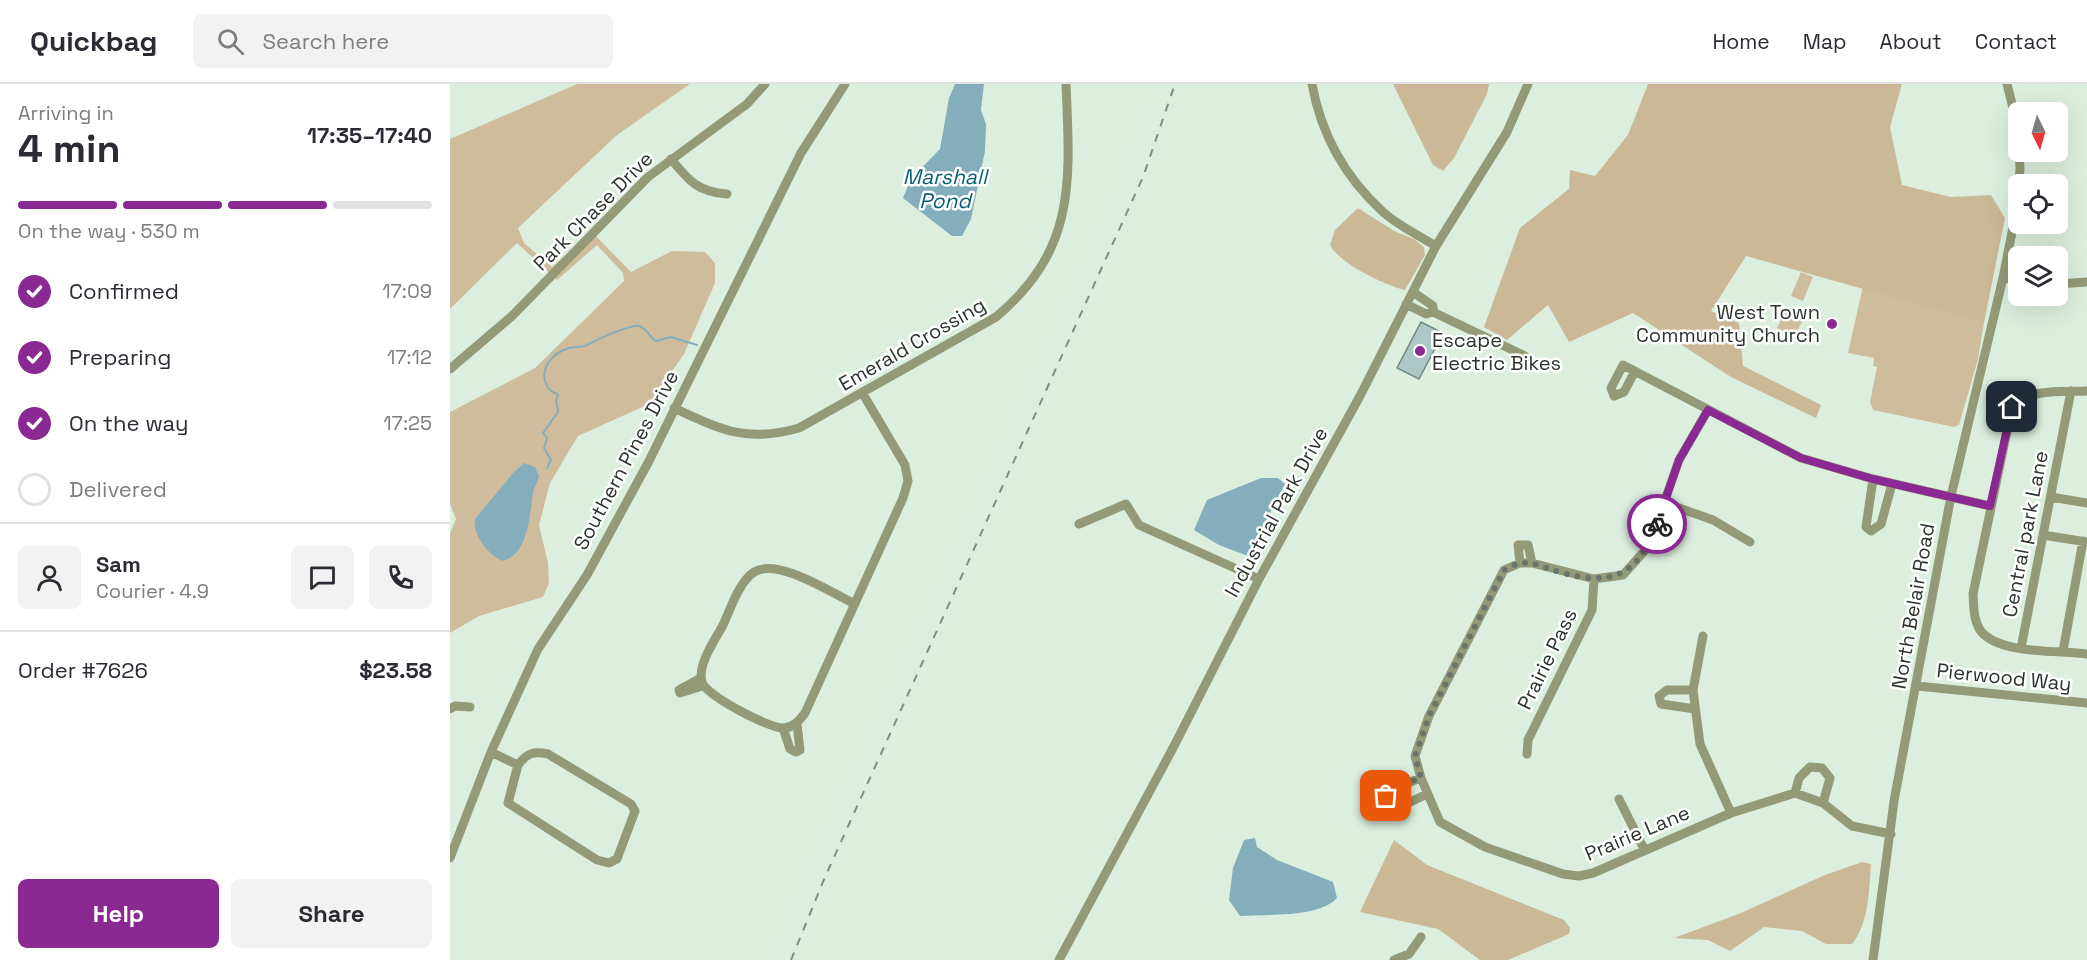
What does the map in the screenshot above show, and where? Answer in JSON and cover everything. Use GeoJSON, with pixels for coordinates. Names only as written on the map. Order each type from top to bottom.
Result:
{"type":"FeatureCollection","features":[{"type":"Feature","properties":{"kind":"street","name":"Park Chase Drive"},"geometry":{"type":"LineString","coordinates":[[450,369],[512,316],[587,242],[625,198],[671,159],[747,104],[765,84]]}},
{"type":"Feature","properties":{"kind":"street","name":"Southern Pines Drive"},"geometry":{"type":"LineString","coordinates":[[450,858],[491,753],[538,649],[587,575],[649,461],[734,294],[801,153],[845,84]]}},
{"type":"Feature","properties":{"kind":"street","name":"Emerald Crossing"},"geometry":{"type":"LineString","coordinates":[[674,408],[720,429],[749,435],[773,435],[800,428],[996,317],[1019,298],[1037,275],[1055,241],[1066,205],[1070,164],[1066,84]]}},
{"type":"Feature","properties":{"kind":"street"},"geometry":{"type":"LineString","coordinates":[[1312,84],[1318,116],[1338,160],[1382,211],[1436,246]]}},
{"type":"Feature","properties":{"kind":"street","name":"Industrial Park Drive"},"geometry":{"type":"LineString","coordinates":[[1059,960],[1173,748],[1259,579],[1360,396],[1436,246],[1507,132],[1528,84]]}},
{"type":"Feature","properties":{"kind":"street","name":"North Belair Road"},"geometry":{"type":"LineString","coordinates":[[1873,960],[1894,801],[1951,496],[2003,278],[2020,169],[2018,128],[2007,84]]}},
{"type":"Feature","properties":{"kind":"street"},"geometry":{"type":"LineString","coordinates":[[671,159],[688,180],[708,192],[727,194]]}},
{"type":"Feature","properties":{"kind":"street"},"geometry":{"type":"LineString","coordinates":[[2003,278],[2008,279]]}},
{"type":"Feature","properties":{"kind":"street"},"geometry":{"type":"LineString","coordinates":[[2068,283],[2087,282]]}},
{"type":"Feature","properties":{"kind":"street"},"geometry":{"type":"LineString","coordinates":[[1413,292],[1433,306],[1433,312]]}},
{"type":"Feature","properties":{"kind":"street"},"geometry":{"type":"LineString","coordinates":[[1406,304],[1426,314],[1433,312],[1525,356]]}},
{"type":"Feature","properties":{"kind":"street"},"geometry":{"type":"LineString","coordinates":[[1635,371],[1801,458],[1892,484],[1990,506]]}},
{"type":"Feature","properties":{"kind":"street"},"geometry":{"type":"LineString","coordinates":[[2087,391],[2034,394],[2021,398],[2012,407],[1990,506],[1974,594],[1974,615],[1981,631],[1995,642],[2021,648],[2087,654]]}},
{"type":"Feature","properties":{"kind":"street","name":"Central park Lane"},"geometry":{"type":"LineString","coordinates":[[2021,648],[2071,392]]}},
{"type":"Feature","properties":{"kind":"street"},"geometry":{"type":"LineString","coordinates":[[855,604],[782,569],[767,567],[754,572],[744,583],[718,633],[702,682],[769,725],[783,728],[797,724],[805,714],[855,604],[908,481],[905,465],[863,394]]}},
{"type":"Feature","properties":{"kind":"street"},"geometry":{"type":"LineString","coordinates":[[1532,563],[1528,545],[1518,545],[1520,563],[1532,563],[1594,579],[1623,575],[1649,546],[1679,460],[1708,410]]}},
{"type":"Feature","properties":{"kind":"street"},"geometry":{"type":"LineString","coordinates":[[1873,479],[1865,519],[1866,527],[1870,531],[1881,524],[1892,484]]}},
{"type":"Feature","properties":{"kind":"street"},"geometry":{"type":"LineString","coordinates":[[2051,497],[2087,503]]}},
{"type":"Feature","properties":{"kind":"street"},"geometry":{"type":"LineString","coordinates":[[1665,503],[1713,520],[1750,542]]}},
{"type":"Feature","properties":{"kind":"street"},"geometry":{"type":"LineString","coordinates":[[1079,524],[1126,504],[1139,525],[1259,579]]}},
{"type":"Feature","properties":{"kind":"street"},"geometry":{"type":"LineString","coordinates":[[2043,535],[2085,542],[2064,651]]}},
{"type":"Feature","properties":{"kind":"street","name":"Prairie Lane"},"geometry":{"type":"LineString","coordinates":[[1520,563],[1504,570],[1429,716],[1415,756],[1426,794],[1440,822],[1485,846],[1563,874],[1579,876],[1593,873],[1731,813],[1795,793]]}},
{"type":"Feature","properties":{"kind":"street","name":"Prairie Pass"},"geometry":{"type":"LineString","coordinates":[[1527,754],[1528,740],[1592,610],[1594,579]]}},
{"type":"Feature","properties":{"kind":"street"},"geometry":{"type":"LineString","coordinates":[[1703,636],[1693,690],[1700,744],[1731,813]]}},
{"type":"Feature","properties":{"kind":"street","name":"Pierwood Way"},"geometry":{"type":"LineString","coordinates":[[1917,686],[2087,703]]}},
{"type":"Feature","properties":{"kind":"street"},"geometry":{"type":"LineString","coordinates":[[1693,690],[1667,690],[1659,696],[1661,704],[1695,709]]}},
{"type":"Feature","properties":{"kind":"street"},"geometry":{"type":"LineString","coordinates":[[450,709],[455,706],[470,706]]}},
{"type":"Feature","properties":{"kind":"street"},"geometry":{"type":"LineString","coordinates":[[783,728],[790,749],[796,752],[800,750],[797,724]]}},
{"type":"Feature","properties":{"kind":"street"},"geometry":{"type":"LineString","coordinates":[[535,752],[548,754],[631,804],[635,811],[617,859],[609,863],[597,860],[508,803],[518,765],[525,756],[535,752]]}},
{"type":"Feature","properties":{"kind":"street"},"geometry":{"type":"LineString","coordinates":[[491,753],[518,765]]}},
{"type":"Feature","properties":{"kind":"street"},"geometry":{"type":"LineString","coordinates":[[1823,803],[1830,778],[1822,768],[1810,767],[1799,778],[1795,793],[1823,803],[1852,826],[1891,834]]}},
{"type":"Feature","properties":{"kind":"street"},"geometry":{"type":"LineString","coordinates":[[1421,778],[1399,786],[1386,796],[1391,807],[1406,804],[1426,794]]}},
{"type":"Feature","properties":{"kind":"street"},"geometry":{"type":"LineString","coordinates":[[1619,799],[1644,849]]}},
{"type":"Feature","properties":{"kind":"street"},"geometry":{"type":"LineString","coordinates":[[1394,960],[1409,954],[1421,937]]}},
{"type":"Feature","properties":{"kind":"shaded area"},"geometry":{"type":"Polygon","coordinates":[[[577,84],[690,84],[617,135],[518,228],[524,243],[552,267],[592,232],[631,272],[672,251],[705,252],[715,263],[715,283],[684,354],[649,404],[578,436],[550,483],[539,525],[548,563],[549,583],[543,597],[479,616],[450,633],[450,534],[456,519],[450,504],[450,412],[535,368],[624,281],[623,273],[597,245],[557,280],[517,243],[450,309],[450,139],[577,84]]]}},
{"type":"Feature","properties":{"kind":"shaded area"},"geometry":{"type":"Polygon","coordinates":[[[1393,84],[1489,84],[1487,94],[1454,158],[1443,171],[1433,165],[1393,84]]]}},
{"type":"Feature","properties":{"kind":"shaded area"},"geometry":{"type":"Polygon","coordinates":[[[1648,84],[1902,84],[1890,127],[1902,185],[1951,197],[1991,195],[2005,218],[1984,323],[1746,256],[1711,311],[1739,323],[1743,366],[1821,405],[1816,418],[1731,377],[1633,313],[1569,342],[1548,305],[1507,340],[1484,327],[1520,228],[1569,189],[1570,170],[1595,176],[1628,135],[1648,84]]]}},
{"type":"Feature","properties":{"kind":"shaded area"},"geometry":{"type":"Polygon","coordinates":[[[1358,208],[1394,231],[1414,239],[1424,247],[1425,255],[1405,290],[1352,266],[1330,245],[1335,230],[1358,208]]]}},
{"type":"Feature","properties":{"kind":"shaded area"},"geometry":{"type":"Polygon","coordinates":[[[1801,272],[1813,277],[1803,301],[1791,296],[1801,272]]]}},
{"type":"Feature","properties":{"kind":"shaded area"},"geometry":{"type":"Polygon","coordinates":[[[1863,286],[1984,323],[1978,359],[1959,425],[1954,427],[1873,410],[1870,402],[1877,367],[1873,366],[1874,358],[1848,353],[1863,286]]]}},
{"type":"Feature","properties":{"kind":"shaded area"},"geometry":{"type":"Polygon","coordinates":[[[1786,310],[1803,320],[1794,337],[1777,328],[1786,310]]]}},
{"type":"Feature","properties":{"kind":"shaded area"},"geometry":{"type":"Polygon","coordinates":[[[1394,840],[1427,865],[1564,920],[1570,928],[1569,934],[1508,960],[1480,960],[1438,929],[1360,912],[1394,840]]]}},
{"type":"Feature","properties":{"kind":"shaded area"},"geometry":{"type":"Polygon","coordinates":[[[1862,862],[1871,864],[1869,896],[1862,926],[1852,944],[1826,944],[1802,931],[1764,927],[1730,951],[1708,940],[1674,938],[1741,913],[1825,875],[1862,862]]]}},
{"type":"Feature","properties":{"kind":"water","name":"Marshall Pond"},"geometry":{"type":"Polygon","coordinates":[[[955,84],[984,84],[981,110],[986,124],[985,151],[971,219],[962,236],[952,236],[903,198],[911,179],[940,149],[949,98],[955,84]]]}},
{"type":"Feature","properties":{"kind":"water"},"geometry":{"type":"Polygon","coordinates":[[[524,463],[535,467],[539,476],[529,523],[518,550],[512,557],[503,561],[492,555],[479,538],[475,519],[524,463]]]}},
{"type":"Feature","properties":{"kind":"water"},"geometry":{"type":"Polygon","coordinates":[[[1261,478],[1278,478],[1285,484],[1248,556],[1219,545],[1194,530],[1207,500],[1261,478]]]}},
{"type":"Feature","properties":{"kind":"water"},"geometry":{"type":"Polygon","coordinates":[[[1255,838],[1257,847],[1277,860],[1333,882],[1337,898],[1318,909],[1305,912],[1240,916],[1229,900],[1233,868],[1244,840],[1255,838]]]}},
{"type":"Feature","properties":{"kind":"building","name":"Escape Electric Bikes"},"geometry":{"type":"Polygon","coordinates":[[[1421,322],[1443,333],[1419,379],[1397,368],[1421,322]]]}},
{"type":"Feature","properties":{"kind":"waterway"},"geometry":{"type":"LineString","coordinates":[[547,468],[551,460],[544,448],[547,438],[543,433],[558,412],[556,400],[558,395],[547,386],[544,373],[553,357],[563,350],[585,346],[635,326],[644,329],[656,341],[671,337],[697,345]]}},
{"type":"Feature","properties":{"kind":"railway"},"geometry":{"type":"LineString","coordinates":[[791,960],[825,877],[1143,177],[1175,84]]}},
{"type":"Feature","properties":{"kind":"way so far"},"geometry":{"type":"LineString","coordinates":[[1386,796],[1399,786],[1421,778],[1415,756],[1429,716],[1504,570],[1520,563],[1532,563],[1557,572],[1594,579],[1623,575],[1649,546],[1657,524]]}},
{"type":"Feature","properties":{"kind":"place","name":"West Town Community Church"},"geometry":{"type":"Point","coordinates":[1832,324]}},
{"type":"Feature","properties":{"kind":"place","name":"Escape Electric Bikes"},"geometry":{"type":"Point","coordinates":[1420,351]}},
{"type":"Feature","properties":{"kind":"route"},"geometry":{"type":"LineString","coordinates":[[1657,524],[1679,460],[1708,410],[1801,458],[1892,484],[1990,506],[2012,407]]}}]}
